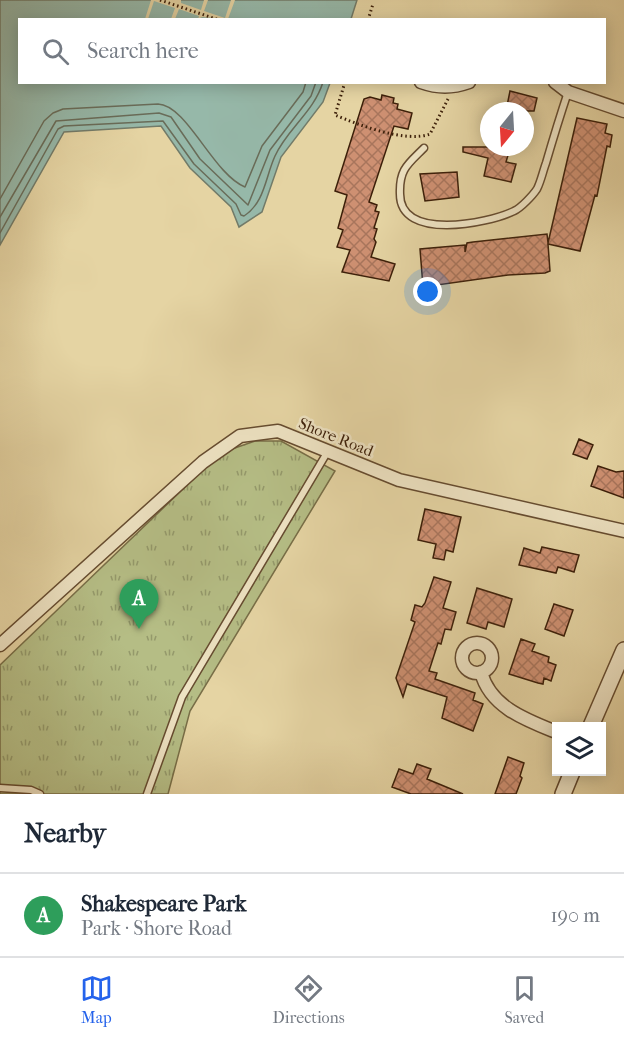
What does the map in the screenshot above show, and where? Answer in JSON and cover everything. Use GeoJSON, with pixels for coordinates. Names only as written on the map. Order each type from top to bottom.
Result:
{"type":"FeatureCollection","features":[{"type":"Feature","properties":{"kind":"street"},"geometry":{"type":"LineString","coordinates":[[427,84],[435,87],[453,87],[463,84]]}},
{"type":"Feature","properties":{"kind":"street"},"geometry":{"type":"LineString","coordinates":[[558,84],[568,92],[624,111]]}},
{"type":"Feature","properties":{"kind":"street","name":"Shore Road"},"geometry":{"type":"LineString","coordinates":[[0,645],[203,462],[240,435],[278,431],[399,480],[624,531]]}},
{"type":"Feature","properties":{"kind":"street"},"geometry":{"type":"LineString","coordinates":[[593,722],[624,650]]}},
{"type":"Feature","properties":{"kind":"street"},"geometry":{"type":"LineString","coordinates":[[481,672],[488,688],[499,703],[516,715],[552,730]]}},
{"type":"Feature","properties":{"kind":"street"},"geometry":{"type":"LineString","coordinates":[[563,794],[570,776]]}},
{"type":"Feature","properties":{"kind":"lane"},"geometry":{"type":"LineString","coordinates":[[424,148],[404,167],[399,184],[400,202],[405,213],[420,222],[447,225],[478,221],[516,211],[537,189],[568,92]]}},
{"type":"Feature","properties":{"kind":"lane"},"geometry":{"type":"LineString","coordinates":[[147,794],[182,697],[328,451]]}},
{"type":"Feature","properties":{"kind":"lane"},"geometry":{"type":"LineString","coordinates":[[0,788],[31,790],[40,794]]}},
{"type":"Feature","properties":{"kind":"path"},"geometry":{"type":"LineString","coordinates":[[160,0],[213,18]]}},
{"type":"Feature","properties":{"kind":"path"},"geometry":{"type":"LineString","coordinates":[[369,18],[373,4]]}},
{"type":"Feature","properties":{"kind":"path"},"geometry":{"type":"LineString","coordinates":[[344,84],[335,115],[376,130],[423,136],[430,134],[453,87]]}},
{"type":"Feature","properties":{"kind":"green space"},"geometry":{"type":"Polygon","coordinates":[[[255,441],[281,441],[335,471],[190,711],[168,794],[0,794],[0,665],[210,463],[232,449],[255,441]]]}},
{"type":"Feature","properties":{"kind":"water"},"geometry":{"type":"Polygon","coordinates":[[[0,0],[357,0],[351,18],[18,18],[18,84],[330,84],[323,102],[281,157],[262,212],[239,227],[231,207],[190,168],[161,126],[64,132],[0,245],[0,0]]]}},
{"type":"Feature","properties":{"kind":"pier"},"geometry":{"type":"Polygon","coordinates":[[[151,0],[181,0],[181,3],[201,10],[204,0],[208,0],[204,11],[225,18],[198,18],[199,16],[179,9],[175,18],[171,18],[175,8],[154,1],[148,18],[145,18],[151,0]]]}},
{"type":"Feature","properties":{"kind":"pier"},"geometry":{"type":"Polygon","coordinates":[[[231,0],[235,0],[228,18],[225,18],[231,0]]]}},
{"type":"Feature","properties":{"kind":"building"},"geometry":{"type":"Polygon","coordinates":[[[510,91],[537,98],[534,111],[534,102],[508,102],[510,91]]]}},
{"type":"Feature","properties":{"kind":"building"},"geometry":{"type":"Polygon","coordinates":[[[382,95],[394,98],[393,103],[398,104],[397,109],[412,113],[408,129],[394,126],[369,202],[377,205],[375,211],[379,212],[374,228],[377,229],[374,239],[376,242],[371,257],[395,264],[389,281],[342,272],[350,250],[337,247],[343,230],[338,228],[347,195],[335,191],[364,99],[370,97],[381,100],[382,95]]]}},
{"type":"Feature","properties":{"kind":"building"},"geometry":{"type":"Polygon","coordinates":[[[577,118],[607,124],[605,133],[612,135],[610,147],[607,146],[597,196],[595,195],[580,251],[548,244],[550,271],[545,273],[508,275],[423,287],[420,249],[465,245],[465,252],[467,243],[547,234],[548,243],[577,118]]]}},
{"type":"Feature","properties":{"kind":"building"},"geometry":{"type":"Polygon","coordinates":[[[463,147],[480,147],[480,156],[508,156],[506,162],[516,164],[511,182],[484,176],[488,158],[463,152],[463,147]]]}},
{"type":"Feature","properties":{"kind":"building"},"geometry":{"type":"Polygon","coordinates":[[[457,172],[459,197],[425,201],[420,174],[457,172]]]}},
{"type":"Feature","properties":{"kind":"building"},"geometry":{"type":"Polygon","coordinates":[[[579,439],[593,445],[587,459],[573,454],[579,439]]]}},
{"type":"Feature","properties":{"kind":"building"},"geometry":{"type":"Polygon","coordinates":[[[598,466],[616,472],[624,471],[624,498],[591,486],[598,466]]]}},
{"type":"Feature","properties":{"kind":"building"},"geometry":{"type":"Polygon","coordinates":[[[425,509],[461,517],[453,552],[446,550],[444,560],[433,558],[436,544],[418,540],[425,509]]]}},
{"type":"Feature","properties":{"kind":"building"},"geometry":{"type":"Polygon","coordinates":[[[542,547],[579,555],[574,572],[558,567],[556,573],[519,565],[524,548],[540,553],[542,547]]]}},
{"type":"Feature","properties":{"kind":"building"},"geometry":{"type":"Polygon","coordinates":[[[434,577],[451,582],[443,608],[456,612],[451,630],[445,629],[441,644],[438,643],[429,671],[437,673],[435,679],[475,693],[473,700],[483,704],[473,731],[442,718],[447,697],[407,684],[403,697],[396,678],[415,622],[411,620],[415,605],[422,607],[425,603],[434,577]]]}},
{"type":"Feature","properties":{"kind":"building"},"geometry":{"type":"Polygon","coordinates":[[[477,588],[512,599],[504,627],[488,622],[486,629],[467,623],[477,588]]]}},
{"type":"Feature","properties":{"kind":"building"},"geometry":{"type":"Polygon","coordinates":[[[554,604],[573,610],[564,636],[545,629],[554,604]]]}},
{"type":"Feature","properties":{"kind":"building"},"geometry":{"type":"Polygon","coordinates":[[[521,639],[535,644],[532,651],[549,657],[548,662],[556,665],[551,681],[544,678],[543,684],[509,674],[521,639]]]}},
{"type":"Feature","properties":{"kind":"building"},"geometry":{"type":"Polygon","coordinates":[[[508,757],[524,763],[520,776],[522,778],[516,794],[495,794],[508,757]]]}},
{"type":"Feature","properties":{"kind":"building"},"geometry":{"type":"Polygon","coordinates":[[[417,764],[431,769],[427,779],[463,794],[411,794],[392,787],[399,769],[413,774],[417,764]]]}},
{"type":"Feature","properties":{"kind":"place","name":"Shakespeare Park"},"geometry":{"type":"Point","coordinates":[139,629]}}]}
